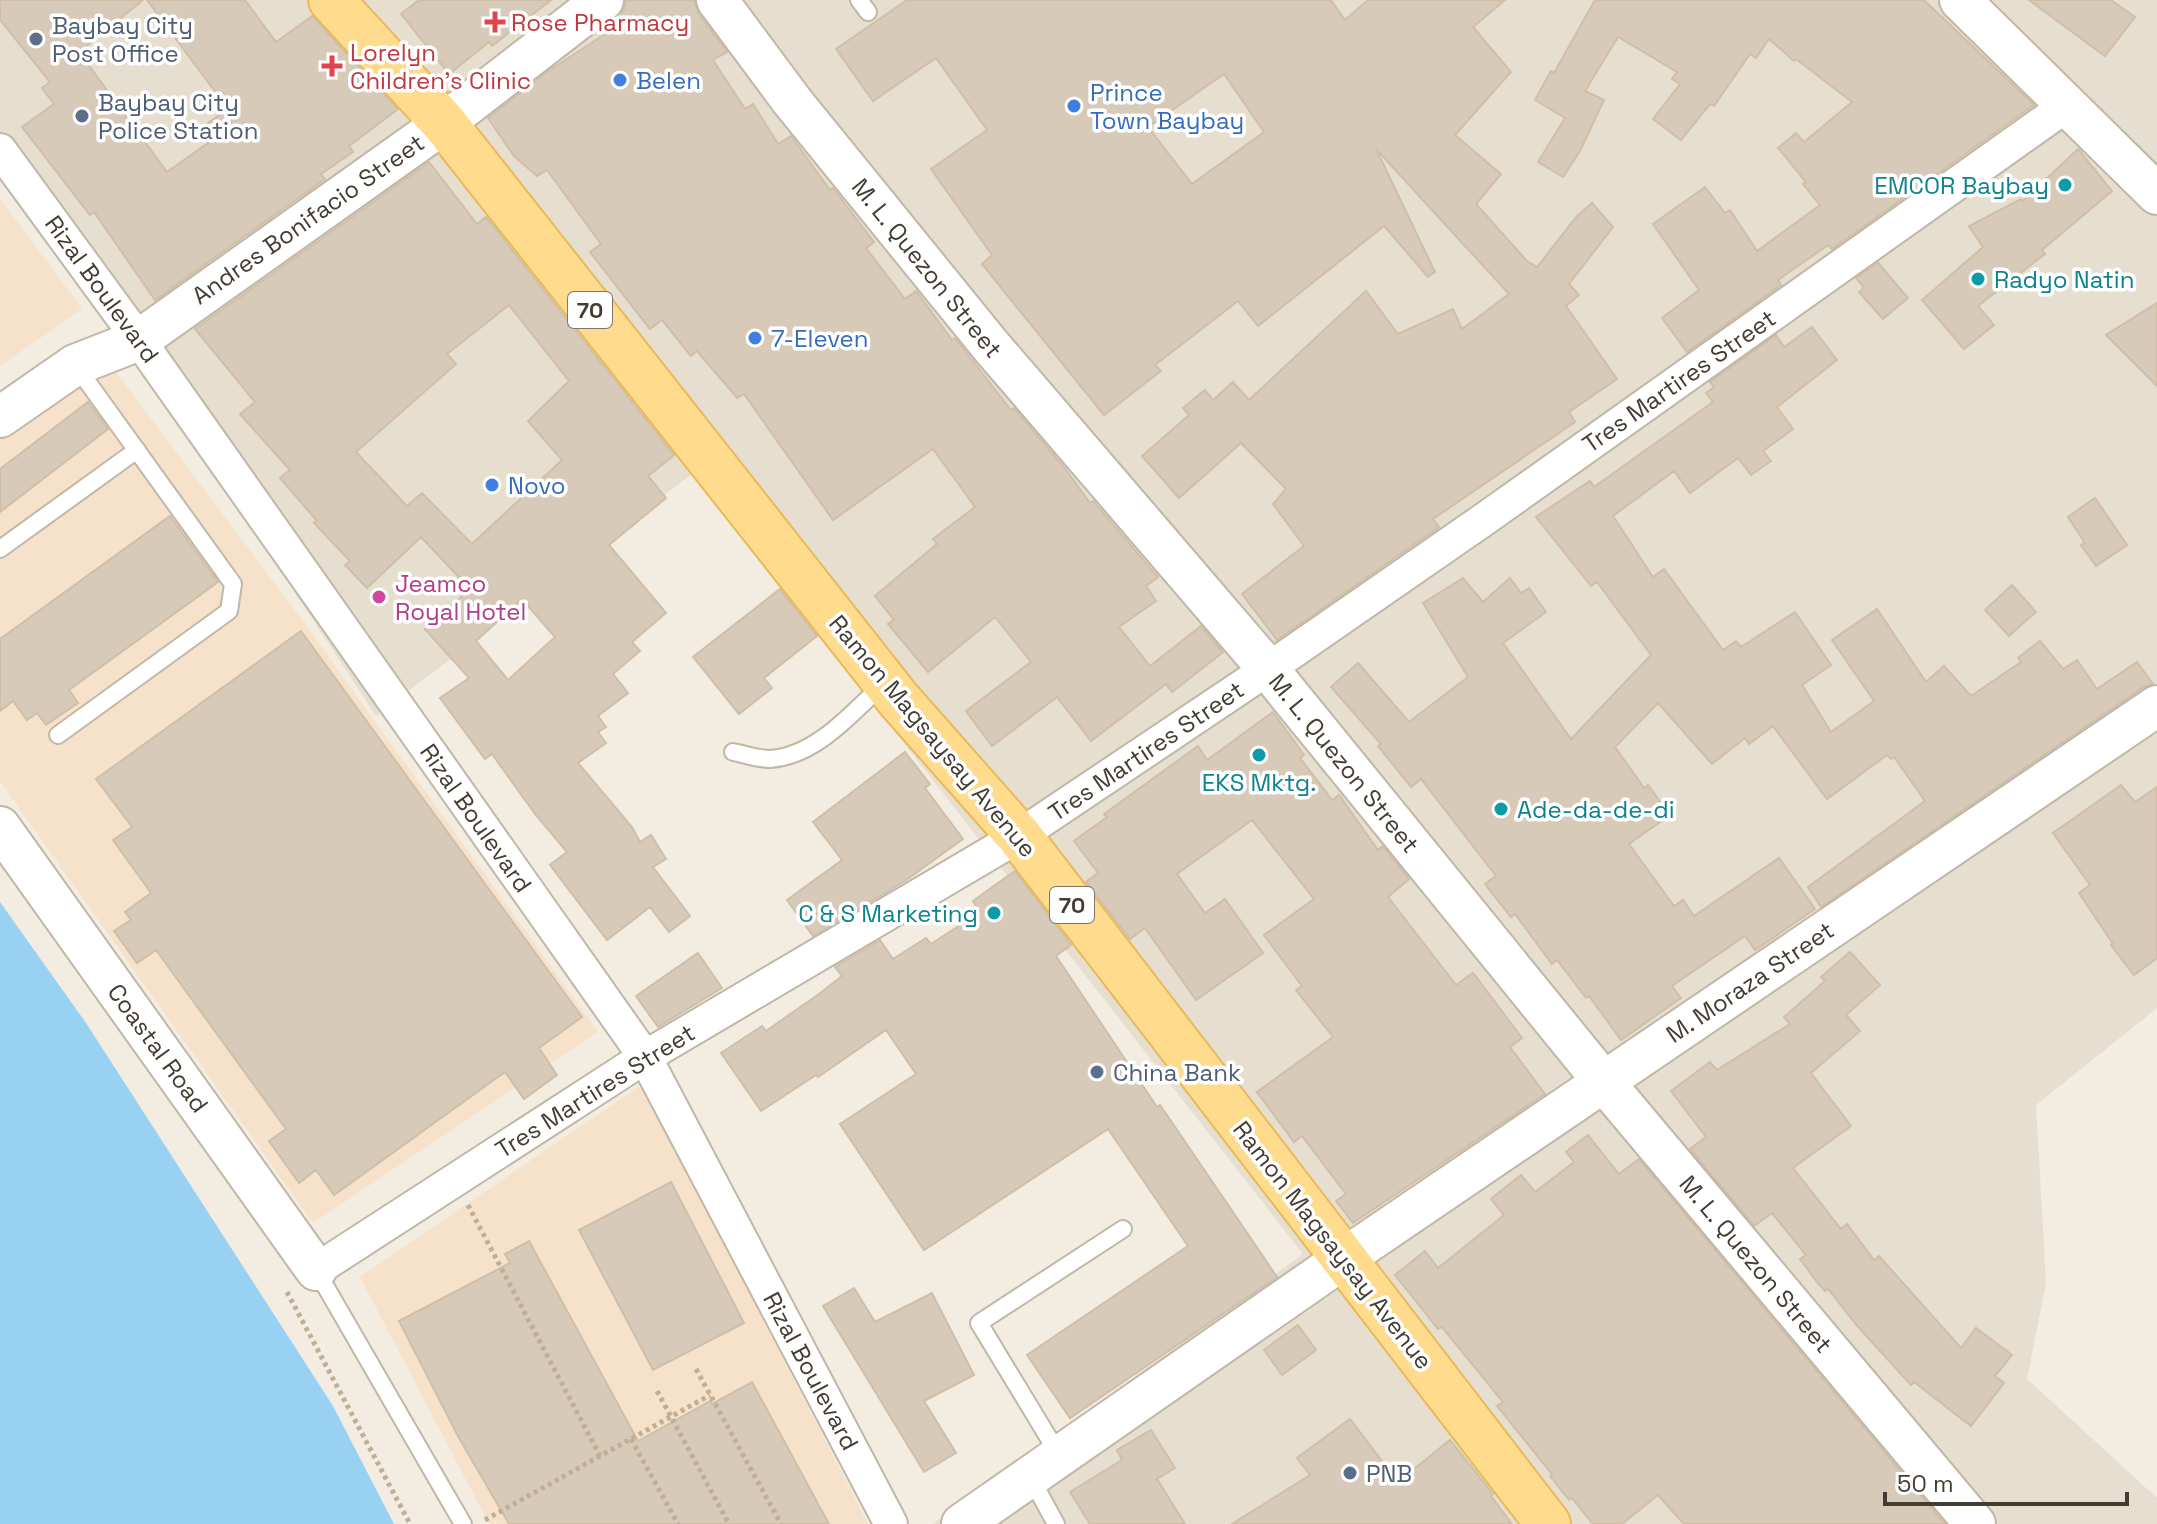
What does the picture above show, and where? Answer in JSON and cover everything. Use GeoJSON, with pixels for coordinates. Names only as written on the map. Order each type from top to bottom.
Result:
{"type":"FeatureCollection","features":[{"type":"Feature","properties":{"kind":"main road","name":"Ramon Magsaysay Avenue"},"geometry":{"type":"LineString","coordinates":[[331,0],[444,123],[885,682],[1019,836],[1548,1524]]}},
{"type":"Feature","properties":{"kind":"street","name":"Andres Bonifacio Street"},"geometry":{"type":"LineString","coordinates":[[0,417],[75,365],[139,340],[444,123],[603,0]]}},
{"type":"Feature","properties":{"kind":"street","name":"M. L. Quezon Street"},"geometry":{"type":"LineString","coordinates":[[717,0],[792,101],[990,345],[1268,669],[1603,1081],[1975,1524]]}},
{"type":"Feature","properties":{"kind":"street"},"geometry":{"type":"LineString","coordinates":[[1960,0],[2157,194]]}},
{"type":"Feature","properties":{"kind":"street","name":"Tres Martires Street"},"geometry":{"type":"LineString","coordinates":[[301,1281],[645,1057],[1019,836],[1499,509],[2066,106]]}},
{"type":"Feature","properties":{"kind":"street","name":"Rizal Boulevard"},"geometry":{"type":"LineString","coordinates":[[0,150],[139,340],[645,1057],[891,1524]]}},
{"type":"Feature","properties":{"kind":"street","name":"M. Moraza Street"},"geometry":{"type":"LineString","coordinates":[[962,1524],[1603,1081],[2157,706]]}},
{"type":"Feature","properties":{"kind":"street","name":"Coastal Road"},"geometry":{"type":"LineString","coordinates":[[0,827],[301,1281]]}},
{"type":"Feature","properties":{"kind":"lane"},"geometry":{"type":"LineString","coordinates":[[58,735],[229,611],[233,584],[75,365]]}},
{"type":"Feature","properties":{"kind":"lane"},"geometry":{"type":"LineString","coordinates":[[0,549],[137,450]]}},
{"type":"Feature","properties":{"kind":"lane"},"geometry":{"type":"LineString","coordinates":[[733,752],[767,759],[799,754],[885,682]]}},
{"type":"Feature","properties":{"kind":"lane"},"geometry":{"type":"LineString","coordinates":[[1056,1524],[1045,1467],[979,1323],[1123,1229]]}},
{"type":"Feature","properties":{"kind":"lane"},"geometry":{"type":"LineString","coordinates":[[301,1281],[463,1524]]}},
{"type":"Feature","properties":{"kind":"path"},"geometry":{"type":"LineString","coordinates":[[455,1180],[600,1456]]}},
{"type":"Feature","properties":{"kind":"path"},"geometry":{"type":"LineString","coordinates":[[301,1281],[410,1524]]}},
{"type":"Feature","properties":{"kind":"path"},"geometry":{"type":"LineString","coordinates":[[696,1369],[781,1524]]}},
{"type":"Feature","properties":{"kind":"path"},"geometry":{"type":"LineString","coordinates":[[657,1391],[729,1524]]}},
{"type":"Feature","properties":{"kind":"path"},"geometry":{"type":"LineString","coordinates":[[477,1524],[710,1395]]}},
{"type":"Feature","properties":{"kind":"path"},"geometry":{"type":"LineString","coordinates":[[631,1439],[678,1524]]}},
{"type":"Feature","properties":{"kind":"shaded area"},"geometry":{"type":"Polygon","coordinates":[[[0,0],[2157,0],[2157,1008],[2036,1105],[2046,1283],[2027,1379],[2157,1498],[2157,1524],[933,1524],[1303,1254],[693,473],[376,716],[109,308],[0,169],[0,0]]]}},
{"type":"Feature","properties":{"kind":"shaded area"},"geometry":{"type":"Polygon","coordinates":[[[0,199],[82,309],[0,366],[0,199]]]}},
{"type":"Feature","properties":{"kind":"shaded area"},"geometry":{"type":"Polygon","coordinates":[[[108,361],[300,617],[598,1032],[313,1223],[0,781],[0,435],[108,361]]]}},
{"type":"Feature","properties":{"kind":"shaded area"},"geometry":{"type":"Polygon","coordinates":[[[643,1084],[868,1524],[489,1524],[360,1277],[643,1084]]]}},
{"type":"Feature","properties":{"kind":"water"},"geometry":{"type":"Polygon","coordinates":[[[0,902],[86,1023],[333,1406],[394,1524],[0,1524],[0,902]]]}},
{"type":"Feature","properties":{"kind":"building"},"geometry":{"type":"Polygon","coordinates":[[[0,0],[143,0],[79,52],[167,172],[208,143],[198,130],[228,109],[147,0],[245,0],[276,42],[312,16],[398,109],[349,146],[353,152],[321,174],[325,179],[155,300],[94,212],[90,215],[22,127],[54,104],[42,88],[50,82],[0,20],[0,0]]]}},
{"type":"Feature","properties":{"kind":"building"},"geometry":{"type":"Polygon","coordinates":[[[419,0],[551,0],[492,46],[489,42],[449,74],[401,14],[419,0]]]}},
{"type":"Feature","properties":{"kind":"building"},"geometry":{"type":"Polygon","coordinates":[[[626,0],[694,0],[699,14],[727,52],[713,60],[745,109],[753,104],[778,144],[791,136],[830,190],[833,188],[874,242],[866,248],[905,299],[916,291],[952,340],[955,338],[1011,410],[1014,408],[1090,503],[1093,501],[1158,577],[1146,586],[1156,601],[1119,627],[1150,666],[1201,626],[1223,652],[1172,692],[1166,684],[1091,741],[1057,697],[992,746],[966,711],[1031,662],[995,617],[928,672],[888,624],[894,620],[875,596],[937,544],[933,539],[975,507],[933,449],[833,520],[744,394],[737,398],[697,351],[691,356],[662,320],[650,329],[590,252],[601,244],[547,170],[537,176],[514,156],[488,118],[544,74],[611,30],[608,25],[624,9],[626,0]]]}},
{"type":"Feature","properties":{"kind":"building"},"geometry":{"type":"Polygon","coordinates":[[[907,0],[1331,0],[1345,20],[1368,0],[1505,0],[1473,27],[1511,72],[1455,135],[1501,174],[1476,204],[1527,261],[1537,267],[1577,216],[1592,203],[1613,227],[1569,284],[1579,295],[1566,306],[1617,379],[1569,412],[1575,422],[1433,519],[1439,527],[1277,640],[1242,594],[1304,546],[1273,504],[1286,489],[1241,443],[1179,498],[1142,456],[1189,415],[1183,408],[1205,390],[1213,400],[1233,382],[1249,400],[1366,291],[1398,334],[1453,309],[1462,329],[1509,294],[1376,149],[1435,272],[1428,277],[1384,226],[1258,326],[1238,301],[1155,365],[1161,371],[1104,415],[982,264],[992,255],[931,169],[987,130],[936,58],[873,101],[836,49],[907,0]],[[1224,74],[1148,127],[1192,184],[1264,132],[1224,74]]]}},
{"type":"Feature","properties":{"kind":"building"},"geometry":{"type":"Polygon","coordinates":[[[1595,0],[1924,0],[2034,105],[1832,249],[1828,245],[1778,280],[1781,285],[1687,352],[1662,318],[1699,290],[1653,224],[1705,187],[1725,213],[1730,210],[1757,251],[1820,205],[1778,148],[1796,133],[1804,142],[1852,102],[1796,59],[1794,61],[1769,39],[1756,58],[1750,54],[1714,106],[1710,104],[1681,140],[1653,119],[1680,84],[1672,79],[1677,72],[1618,37],[1585,91],[1604,100],[1580,151],[1563,177],[1538,162],[1565,118],[1535,100],[1551,71],[1554,73],[1595,0]]]}},
{"type":"Feature","properties":{"kind":"building"},"geometry":{"type":"Polygon","coordinates":[[[2029,0],[2111,0],[2135,17],[2105,56],[2029,0]]]}},
{"type":"Feature","properties":{"kind":"building"},"geometry":{"type":"Polygon","coordinates":[[[2078,149],[2112,191],[2042,250],[2045,254],[1978,306],[1994,325],[1964,349],[1922,300],[1983,247],[1969,226],[2021,199],[2023,201],[2078,149]]]}},
{"type":"Feature","properties":{"kind":"building"},"geometry":{"type":"Polygon","coordinates":[[[429,162],[477,224],[486,217],[674,455],[648,476],[666,498],[609,545],[666,613],[632,642],[640,651],[613,674],[628,693],[598,716],[606,727],[598,732],[606,743],[578,763],[632,827],[640,842],[651,835],[666,859],[653,867],[690,916],[669,932],[650,907],[607,940],[550,865],[567,852],[492,754],[485,759],[440,698],[469,678],[425,629],[470,589],[421,537],[367,588],[345,565],[350,561],[314,523],[317,521],[280,478],[290,470],[240,414],[255,402],[195,329],[429,162]],[[509,305],[447,354],[456,364],[356,452],[407,506],[422,493],[472,544],[562,460],[528,421],[569,381],[509,305]],[[522,599],[476,641],[508,680],[555,637],[522,599]]]}},
{"type":"Feature","properties":{"kind":"building"},"geometry":{"type":"Polygon","coordinates":[[[1878,263],[1908,298],[1883,319],[1859,292],[1864,288],[1856,278],[1878,263]]]}},
{"type":"Feature","properties":{"kind":"building"},"geometry":{"type":"Polygon","coordinates":[[[2157,303],[2157,386],[2106,335],[2157,303]]]}},
{"type":"Feature","properties":{"kind":"building"},"geometry":{"type":"Polygon","coordinates":[[[1812,327],[1837,360],[1777,407],[1793,429],[1763,451],[1771,461],[1751,475],[1738,458],[1690,493],[1674,471],[1613,516],[1653,577],[1664,569],[1723,650],[1736,641],[1741,647],[1795,612],[1831,665],[1802,685],[1831,732],[1874,701],[1832,640],[1877,609],[1926,682],[1944,666],[1971,696],[2021,662],[2018,658],[2040,641],[2063,669],[2077,660],[2097,689],[2137,662],[2153,684],[2144,687],[1821,907],[1808,887],[1925,801],[1894,757],[1891,759],[1887,755],[1827,799],[1773,726],[1749,744],[1745,738],[1712,764],[1658,703],[1615,747],[1644,788],[1648,785],[1670,815],[1629,844],[1674,906],[1683,900],[1694,916],[1779,858],[1815,909],[1755,950],[1745,936],[1672,986],[1681,998],[1621,1040],[1589,996],[1586,998],[1557,960],[1552,964],[1515,914],[1511,917],[1485,884],[1496,876],[1421,779],[1411,787],[1378,746],[1381,744],[1331,687],[1358,663],[1409,722],[1468,677],[1423,603],[1463,578],[1483,602],[1510,578],[1521,593],[1529,588],[1546,612],[1503,643],[1571,739],[1651,655],[1597,582],[1591,586],[1536,517],[1590,481],[1594,487],[1713,402],[1706,393],[1714,387],[1710,382],[1776,335],[1784,347],[1812,327]]]}},
{"type":"Feature","properties":{"kind":"building"},"geometry":{"type":"Polygon","coordinates":[[[88,402],[108,429],[0,512],[0,469],[88,402]]]}},
{"type":"Feature","properties":{"kind":"building"},"geometry":{"type":"Polygon","coordinates":[[[2095,498],[2127,545],[2096,566],[2081,545],[2085,543],[2068,517],[2095,498]]]}},
{"type":"Feature","properties":{"kind":"building"},"geometry":{"type":"Polygon","coordinates":[[[170,516],[218,582],[69,690],[78,703],[46,725],[37,713],[27,720],[13,701],[0,711],[0,639],[170,516]]]}},
{"type":"Feature","properties":{"kind":"building"},"geometry":{"type":"Polygon","coordinates":[[[2012,585],[2036,612],[2009,636],[1985,610],[2012,585]]]}},
{"type":"Feature","properties":{"kind":"building"},"geometry":{"type":"Polygon","coordinates":[[[780,589],[817,636],[764,678],[772,688],[739,714],[693,657],[780,589]]]}},
{"type":"Feature","properties":{"kind":"building"},"geometry":{"type":"Polygon","coordinates":[[[301,631],[582,1017],[539,1048],[557,1075],[524,1099],[505,1072],[334,1195],[316,1170],[299,1183],[269,1141],[286,1129],[156,950],[137,963],[114,931],[131,920],[125,912],[151,893],[113,840],[132,827],[96,779],[301,631]]]}},
{"type":"Feature","properties":{"kind":"building"},"geometry":{"type":"Polygon","coordinates":[[[1273,712],[1304,755],[1300,758],[1332,800],[1339,795],[1378,850],[1383,846],[1409,879],[1388,897],[1456,985],[1473,973],[1522,1038],[1510,1047],[1545,1094],[1353,1223],[1336,1201],[1346,1194],[1302,1136],[1294,1142],[1257,1092],[1333,1037],[1296,990],[1302,986],[1264,935],[1314,899],[1252,820],[1177,874],[1205,913],[1225,899],[1263,953],[1196,1000],[1145,928],[1130,939],[1086,882],[1098,873],[1074,841],[1107,817],[1104,814],[1198,746],[1207,760],[1273,712]]]}},
{"type":"Feature","properties":{"kind":"building"},"geometry":{"type":"Polygon","coordinates":[[[905,752],[930,784],[925,788],[963,839],[905,881],[813,936],[787,900],[842,860],[813,822],[905,752]]]}},
{"type":"Feature","properties":{"kind":"building"},"geometry":{"type":"Polygon","coordinates":[[[2121,785],[2135,802],[2157,787],[2157,958],[2134,975],[2079,893],[2090,885],[2053,833],[2121,785]]]}},
{"type":"Feature","properties":{"kind":"building"},"geometry":{"type":"Polygon","coordinates":[[[1015,871],[1071,945],[1056,956],[1157,1107],[1160,1105],[1277,1277],[1070,1418],[1027,1355],[1188,1246],[1108,1129],[924,1250],[840,1124],[916,1074],[886,1030],[818,1077],[816,1075],[761,1111],[721,1053],[762,1026],[766,1031],[819,994],[842,976],[835,967],[880,940],[893,959],[926,938],[931,944],[980,912],[973,901],[1015,871]]]}},
{"type":"Feature","properties":{"kind":"building"},"geometry":{"type":"Polygon","coordinates":[[[1850,952],[1880,985],[1846,1015],[1860,1031],[1811,1073],[1851,1126],[1793,1168],[1841,1229],[1847,1224],[1874,1260],[1879,1256],[1961,1348],[1976,1328],[2012,1355],[1995,1376],[2004,1383],[1971,1426],[1914,1382],[1911,1385],[1828,1289],[1825,1291],[1817,1282],[1800,1259],[1806,1255],[1772,1213],[1754,1226],[1690,1149],[1706,1137],[1671,1091],[1710,1062],[1717,1070],[1790,1024],[1784,1017],[1825,981],[1821,977],[1850,952]]]}},
{"type":"Feature","properties":{"kind":"building"},"geometry":{"type":"Polygon","coordinates":[[[698,953],[722,988],[658,1027],[636,996],[698,953]]]}},
{"type":"Feature","properties":{"kind":"building"},"geometry":{"type":"Polygon","coordinates":[[[1588,1135],[1619,1174],[1639,1159],[1945,1524],[1684,1524],[1658,1495],[1622,1524],[1593,1524],[1572,1498],[1569,1500],[1497,1406],[1503,1402],[1395,1275],[1425,1251],[1438,1268],[1504,1215],[1491,1199],[1521,1175],[1535,1192],[1574,1162],[1566,1152],[1588,1135]]]}},
{"type":"Feature","properties":{"kind":"building"},"geometry":{"type":"Polygon","coordinates":[[[671,1182],[744,1323],[653,1370],[579,1230],[671,1182]]]}},
{"type":"Feature","properties":{"kind":"building"},"geometry":{"type":"Polygon","coordinates":[[[529,1241],[638,1441],[710,1401],[712,1404],[752,1382],[829,1524],[509,1524],[459,1438],[399,1321],[510,1263],[505,1254],[529,1241]]]}},
{"type":"Feature","properties":{"kind":"building"},"geometry":{"type":"Polygon","coordinates":[[[854,1288],[875,1322],[932,1293],[974,1375],[924,1401],[956,1453],[924,1472],[823,1306],[854,1288]]]}},
{"type":"Feature","properties":{"kind":"building"},"geometry":{"type":"Polygon","coordinates":[[[1298,1325],[1316,1350],[1282,1375],[1264,1350],[1298,1325]]]}},
{"type":"Feature","properties":{"kind":"building"},"geometry":{"type":"Polygon","coordinates":[[[1350,1419],[1398,1482],[1450,1440],[1493,1494],[1491,1496],[1512,1524],[1232,1524],[1310,1475],[1297,1458],[1350,1419]]]}},
{"type":"Feature","properties":{"kind":"building"},"geometry":{"type":"Polygon","coordinates":[[[1151,1430],[1175,1468],[1157,1479],[1185,1524],[1090,1524],[1070,1492],[1122,1460],[1117,1450],[1151,1430]]]}},
{"type":"Feature","properties":{"kind":"place","name":"Rose Pharmacy"},"geometry":{"type":"Point","coordinates":[495,22]}},
{"type":"Feature","properties":{"kind":"place","name":"Baybay City Post Office"},"geometry":{"type":"Point","coordinates":[36,39]}},
{"type":"Feature","properties":{"kind":"place","name":"Lorelyn Children's Clinic"},"geometry":{"type":"Point","coordinates":[332,66]}},
{"type":"Feature","properties":{"kind":"place","name":"Belen"},"geometry":{"type":"Point","coordinates":[620,80]}},
{"type":"Feature","properties":{"kind":"place","name":"Prince Town Baybay"},"geometry":{"type":"Point","coordinates":[1074,106]}},
{"type":"Feature","properties":{"kind":"place","name":"Baybay City Police Station"},"geometry":{"type":"Point","coordinates":[82,116]}},
{"type":"Feature","properties":{"kind":"place","name":"EMCOR Baybay"},"geometry":{"type":"Point","coordinates":[2065,185]}},
{"type":"Feature","properties":{"kind":"place","name":"Radyo Natin"},"geometry":{"type":"Point","coordinates":[1978,279]}},
{"type":"Feature","properties":{"kind":"place","name":"7-Eleven"},"geometry":{"type":"Point","coordinates":[755,338]}},
{"type":"Feature","properties":{"kind":"place","name":"Novo"},"geometry":{"type":"Point","coordinates":[492,485]}},
{"type":"Feature","properties":{"kind":"place","name":"Jeamco Royal Hotel"},"geometry":{"type":"Point","coordinates":[379,597]}},
{"type":"Feature","properties":{"kind":"place","name":"EKS Mktg."},"geometry":{"type":"Point","coordinates":[1259,755]}},
{"type":"Feature","properties":{"kind":"place","name":"Ade-da-de-di"},"geometry":{"type":"Point","coordinates":[1501,809]}},
{"type":"Feature","properties":{"kind":"place","name":"C & S Marketing"},"geometry":{"type":"Point","coordinates":[994,913]}},
{"type":"Feature","properties":{"kind":"place","name":"China Bank"},"geometry":{"type":"Point","coordinates":[1097,1072]}},
{"type":"Feature","properties":{"kind":"place","name":"PNB"},"geometry":{"type":"Point","coordinates":[1350,1473]}}]}
